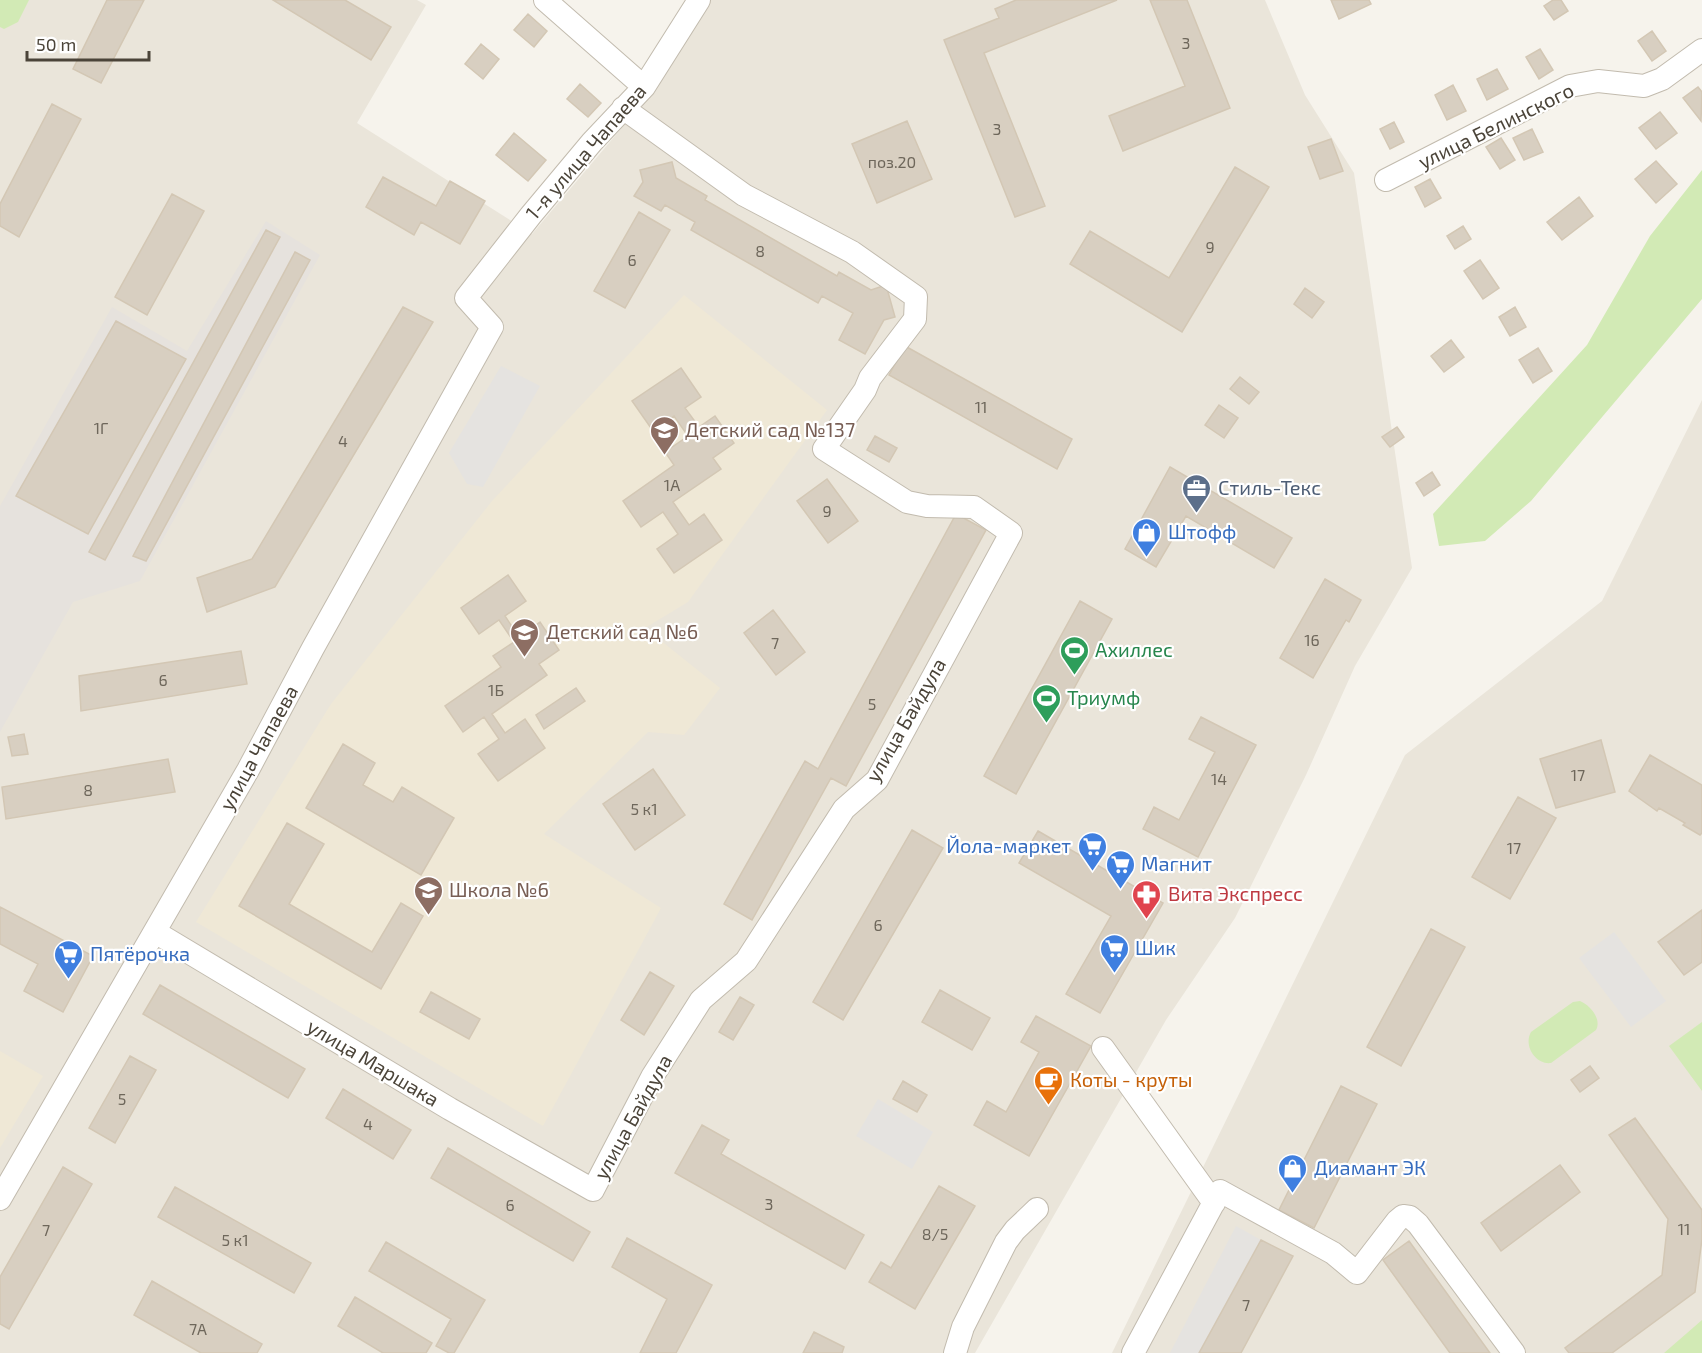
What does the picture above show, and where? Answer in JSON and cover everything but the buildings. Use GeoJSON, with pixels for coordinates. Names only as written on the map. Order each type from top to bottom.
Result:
{"type":"FeatureCollection","features":[{"type":"Feature","properties":{"kind":"street"},"geometry":{"type":"LineString","coordinates":[[545,0],[644,87]]}},
{"type":"Feature","properties":{"kind":"street","name":"1-я улица Чапаева"},"geometry":{"type":"LineString","coordinates":[[466,298],[531,215],[622,108],[644,87],[699,0]]}},
{"type":"Feature","properties":{"kind":"street","name":"улица Белинского"},"geometry":{"type":"LineString","coordinates":[[1386,180],[1570,86],[1598,81],[1644,86],[1662,79],[1702,50]]}},
{"type":"Feature","properties":{"kind":"street","name":"улица Байдула"},"geometry":{"type":"LineString","coordinates":[[593,1190],[652,1077],[701,1000],[746,961],[844,809],[877,780],[1011,534],[974,507],[927,506],[907,502],[824,449],[865,390],[870,378],[915,319],[916,297],[852,252],[744,195],[622,108]]}},
{"type":"Feature","properties":{"kind":"street","name":"улица Чапаева"},"geometry":{"type":"LineString","coordinates":[[0,1199],[248,770],[313,648],[492,327],[466,298]]}},
{"type":"Feature","properties":{"kind":"street","name":"улица Маршака"},"geometry":{"type":"LineString","coordinates":[[155,932],[450,1109],[593,1190]]}},
{"type":"Feature","properties":{"kind":"street"},"geometry":{"type":"LineString","coordinates":[[1103,1048],[1217,1197],[1333,1252],[1358,1273],[1397,1221],[1403,1216],[1410,1217],[1418,1224],[1514,1353]]}},
{"type":"Feature","properties":{"kind":"street"},"geometry":{"type":"LineString","coordinates":[[1133,1353],[1217,1197]]}},
{"type":"Feature","properties":{"kind":"street"},"geometry":{"type":"LineString","coordinates":[[955,1353],[963,1327],[1006,1242],[1014,1230],[1037,1209]]}},
{"type":"Feature","properties":{"kind":"shaded area"},"geometry":{"type":"Polygon","coordinates":[[[0,0],[417,0],[426,5],[357,123],[532,234],[658,85],[708,0],[1265,0],[1305,95],[1354,173],[1412,568],[1355,666],[1306,775],[1235,918],[1166,1020],[975,1353],[0,1353],[0,0]]]}},
{"type":"Feature","properties":{"kind":"shaded area"},"geometry":{"type":"Polygon","coordinates":[[[266,221],[320,255],[140,581],[73,602],[0,732],[0,506],[112,307],[187,351],[266,221]]]}},
{"type":"Feature","properties":{"kind":"shaded area"},"geometry":{"type":"Polygon","coordinates":[[[684,295],[827,410],[688,602],[645,628],[720,688],[684,735],[648,732],[544,834],[661,908],[543,1126],[196,922],[331,704],[492,501],[684,295]]]}},
{"type":"Feature","properties":{"kind":"shaded area"},"geometry":{"type":"Polygon","coordinates":[[[501,366],[540,386],[483,487],[467,484],[449,453],[501,366]]]}},
{"type":"Feature","properties":{"kind":"shaded area"},"geometry":{"type":"Polygon","coordinates":[[[1702,400],[1702,1353],[1112,1353],[1405,755],[1602,601],[1702,400]]]}},
{"type":"Feature","properties":{"kind":"shaded area"},"geometry":{"type":"Polygon","coordinates":[[[1614,932],[1666,1001],[1631,1027],[1579,958],[1614,932]]]}},
{"type":"Feature","properties":{"kind":"shaded area"},"geometry":{"type":"Polygon","coordinates":[[[0,1051],[43,1076],[0,1148],[0,1051]]]}},
{"type":"Feature","properties":{"kind":"shaded area"},"geometry":{"type":"Polygon","coordinates":[[[878,1099],[933,1132],[912,1169],[856,1136],[878,1099]]]}},
{"type":"Feature","properties":{"kind":"shaded area"},"geometry":{"type":"Polygon","coordinates":[[[1236,1226],[1261,1240],[1199,1353],[1170,1353],[1236,1226]]]}},
{"type":"Feature","properties":{"kind":"green space"},"geometry":{"type":"Polygon","coordinates":[[[0,0],[29,0],[18,22],[4,29],[0,27],[0,0]]]}},
{"type":"Feature","properties":{"kind":"green space"},"geometry":{"type":"Polygon","coordinates":[[[1702,170],[1702,299],[1531,501],[1485,541],[1439,546],[1433,514],[1587,345],[1650,236],[1702,170]]]}},
{"type":"Feature","properties":{"kind":"green space"},"geometry":{"type":"Polygon","coordinates":[[[1580,1001],[1594,1013],[1597,1021],[1596,1030],[1551,1063],[1540,1061],[1532,1054],[1530,1048],[1531,1032],[1573,1002],[1580,1001]]]}},
{"type":"Feature","properties":{"kind":"green space"},"geometry":{"type":"Polygon","coordinates":[[[1702,1022],[1702,1091],[1669,1046],[1702,1022]]]}},
{"type":"Feature","properties":{"kind":"green space"},"geometry":{"type":"Polygon","coordinates":[[[1702,1320],[1702,1353],[1664,1353],[1702,1320]]]}},
{"type":"Feature","properties":{"kind":"place","name":"Детский сад №137"},"geometry":{"type":"Point","coordinates":[664,456]}},
{"type":"Feature","properties":{"kind":"place","name":"Стиль-Текс"},"geometry":{"type":"Point","coordinates":[1197,514]}},
{"type":"Feature","properties":{"kind":"place","name":"Штофф"},"geometry":{"type":"Point","coordinates":[1147,558]}},
{"type":"Feature","properties":{"kind":"place","name":"Детский сад №6"},"geometry":{"type":"Point","coordinates":[525,658]}},
{"type":"Feature","properties":{"kind":"place","name":"Ахиллес"},"geometry":{"type":"Point","coordinates":[1074,676]}},
{"type":"Feature","properties":{"kind":"place","name":"Триумф"},"geometry":{"type":"Point","coordinates":[1046,724]}},
{"type":"Feature","properties":{"kind":"place","name":"Йола-маркет"},"geometry":{"type":"Point","coordinates":[1092,872]}},
{"type":"Feature","properties":{"kind":"place","name":"Магнит"},"geometry":{"type":"Point","coordinates":[1120,890]}},
{"type":"Feature","properties":{"kind":"place","name":"Школа №6"},"geometry":{"type":"Point","coordinates":[428,916]}},
{"type":"Feature","properties":{"kind":"place","name":"Вита Экспресс"},"geometry":{"type":"Point","coordinates":[1147,920]}},
{"type":"Feature","properties":{"kind":"place","name":"Шик"},"geometry":{"type":"Point","coordinates":[1114,974]}},
{"type":"Feature","properties":{"kind":"place","name":"Пятёрочка"},"geometry":{"type":"Point","coordinates":[69,980]}},
{"type":"Feature","properties":{"kind":"place","name":"Коты - круты"},"geometry":{"type":"Point","coordinates":[1049,1106]}},
{"type":"Feature","properties":{"kind":"place","name":"Диамант ЭК"},"geometry":{"type":"Point","coordinates":[1293,1194]}}]}
